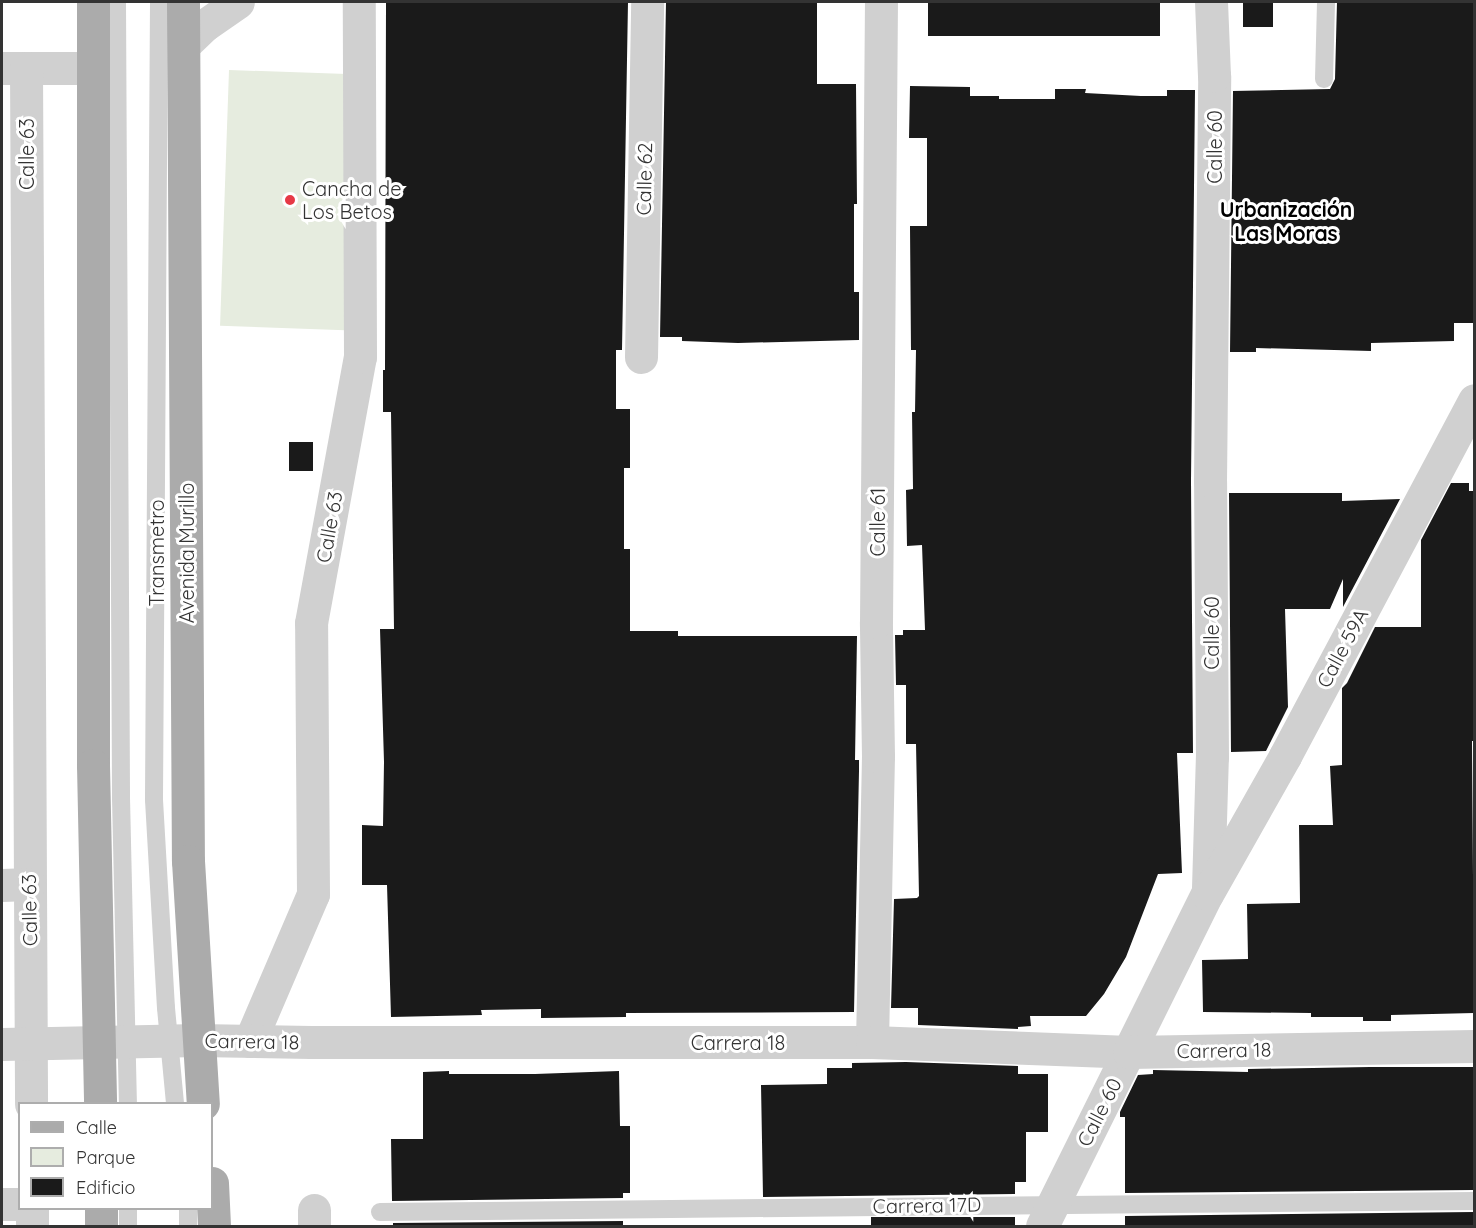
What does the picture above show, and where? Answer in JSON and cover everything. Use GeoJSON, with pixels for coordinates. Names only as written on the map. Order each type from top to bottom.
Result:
{"type":"FeatureCollection","features":[{"type":"Feature","properties":{"kind":"main road"},"geometry":{"type":"LineString","coordinates":[[93,2],[95,68],[93,765],[114,1041],[100,1102]]}},
{"type":"Feature","properties":{"kind":"main road","name":"Avenida Murillo"},"geometry":{"type":"LineString","coordinates":[[178,2],[184,45],[188,861],[183,1040],[202,1102]]}},
{"type":"Feature","properties":{"kind":"main road"},"geometry":{"type":"LineString","coordinates":[[213,1206],[214,1227]]}},
{"type":"Feature","properties":{"kind":"main road"},"geometry":{"type":"LineString","coordinates":[[101,1210],[102,1227]]}},
{"type":"Feature","properties":{"kind":"street"},"geometry":{"type":"LineString","coordinates":[[184,45],[205,25],[238,2]]}},
{"type":"Feature","properties":{"kind":"street","name":"Calle 63"},"geometry":{"type":"LineString","coordinates":[[250,1041],[313,894],[311,623],[360,357],[359,2]]}},
{"type":"Feature","properties":{"kind":"street","name":"Calle 62"},"geometry":{"type":"LineString","coordinates":[[641,357],[647,2]]}},
{"type":"Feature","properties":{"kind":"street","name":"Calle 61"},"geometry":{"type":"LineString","coordinates":[[872,1042],[878,756],[876,611],[881,2]]}},
{"type":"Feature","properties":{"kind":"street","name":"Calle 60"},"geometry":{"type":"LineString","coordinates":[[1048,1215],[1208,894],[1212,757],[1210,481],[1214,158],[1211,2]]}},
{"type":"Feature","properties":{"kind":"street"},"geometry":{"type":"LineString","coordinates":[[14,68],[95,68]]}},
{"type":"Feature","properties":{"kind":"street","name":"Calle 63"},"geometry":{"type":"LineString","coordinates":[[14,68],[16,1043],[31,1102]]}},
{"type":"Feature","properties":{"kind":"street","name":"Calle 59A"},"geometry":{"type":"LineString","coordinates":[[1208,894],[1285,756],[1474,400]]}},
{"type":"Feature","properties":{"kind":"street","name":"Carrera 18"},"geometry":{"type":"LineString","coordinates":[[16,1043],[183,1040],[872,1042],[1129,1052],[1474,1046]]}},
{"type":"Feature","properties":{"kind":"street"},"geometry":{"type":"LineString","coordinates":[[2,1204],[18,1204]]}},
{"type":"Feature","properties":{"kind":"street"},"geometry":{"type":"LineString","coordinates":[[32,1210],[32,1227]]}},
{"type":"Feature","properties":{"kind":"lane","name":"Transmetro"},"geometry":{"type":"LineString","coordinates":[[117,2],[121,798],[114,1041],[128,1102]]}},
{"type":"Feature","properties":{"kind":"lane","name":"Transmetro"},"geometry":{"type":"LineString","coordinates":[[175,1102],[183,1040],[154,800],[178,2]]}},
{"type":"Feature","properties":{"kind":"lane"},"geometry":{"type":"LineString","coordinates":[[1324,79],[1326,2]]}},
{"type":"Feature","properties":{"kind":"lane","name":"Carrera 17D"},"geometry":{"type":"LineString","coordinates":[[380,1212],[1048,1215],[1474,1200]]}},
{"type":"Feature","properties":{"kind":"lane"},"geometry":{"type":"LineString","coordinates":[[128,1210],[128,1227]]}},
{"type":"Feature","properties":{"kind":"lane"},"geometry":{"type":"LineString","coordinates":[[188,1210],[188,1227]]}},
{"type":"Feature","properties":{"kind":"green space","name":"Cancha de Los Betos"},"geometry":{"type":"Polygon","coordinates":[[[229,70],[354,74],[345,330],[220,326],[229,70]]]}},
{"type":"Feature","properties":{"kind":"building"},"geometry":{"type":"Polygon","coordinates":[[[386,2],[628,2],[622,350],[616,350],[616,409],[630,409],[630,468],[624,468],[624,549],[630,549],[630,631],[678,631],[678,636],[857,636],[855,760],[859,760],[859,771],[854,1012],[626,1013],[626,1017],[541,1018],[541,1009],[481,1010],[482,1015],[391,1017],[387,885],[362,885],[362,825],[383,826],[384,762],[380,629],[394,629],[391,412],[383,412],[386,2]]]}},
{"type":"Feature","properties":{"kind":"building"},"geometry":{"type":"Polygon","coordinates":[[[666,2],[817,2],[817,84],[856,84],[857,204],[854,204],[854,292],[859,292],[859,340],[738,343],[682,341],[682,337],[660,337],[666,2]]]}},
{"type":"Feature","properties":{"kind":"building"},"geometry":{"type":"Polygon","coordinates":[[[928,2],[1160,2],[1160,36],[928,36],[928,2]]]}},
{"type":"Feature","properties":{"kind":"building"},"geometry":{"type":"Polygon","coordinates":[[[1243,2],[1273,2],[1273,27],[1243,27],[1243,2]]]}},
{"type":"Feature","properties":{"kind":"building"},"geometry":{"type":"Polygon","coordinates":[[[1337,2],[1474,2],[1474,323],[1454,323],[1454,341],[1371,343],[1371,351],[1256,348],[1256,352],[1230,352],[1233,91],[1330,89],[1335,79],[1337,2]]]}},
{"type":"Feature","properties":{"kind":"building"},"geometry":{"type":"Polygon","coordinates":[[[910,86],[970,87],[970,96],[999,96],[999,99],[1055,99],[1055,89],[1086,89],[1085,93],[1141,96],[1167,96],[1167,90],[1195,90],[1191,481],[1193,753],[1177,753],[1182,873],[1158,874],[1126,957],[1104,994],[1086,1016],[1030,1016],[1031,1026],[1018,1027],[1018,1029],[918,1025],[918,1008],[891,1008],[894,899],[919,896],[916,744],[906,744],[906,685],[896,685],[895,635],[903,635],[903,630],[925,630],[922,545],[907,546],[906,490],[913,489],[912,412],[915,412],[916,350],[911,350],[910,226],[927,226],[927,138],[909,138],[910,86]]]}},
{"type":"Feature","properties":{"kind":"building"},"geometry":{"type":"Polygon","coordinates":[[[289,442],[313,442],[313,471],[289,471],[289,442]]]}},
{"type":"Feature","properties":{"kind":"building"},"geometry":{"type":"Polygon","coordinates":[[[1451,483],[1469,483],[1469,491],[1474,491],[1474,741],[1472,741],[1474,1013],[1391,1015],[1391,1021],[1363,1021],[1363,1017],[1311,1017],[1311,1013],[1203,1012],[1202,960],[1248,959],[1247,904],[1300,903],[1299,825],[1333,825],[1330,766],[1342,765],[1342,688],[1347,683],[1375,627],[1421,627],[1421,540],[1451,483]]]}},
{"type":"Feature","properties":{"kind":"building"},"geometry":{"type":"Polygon","coordinates":[[[1229,493],[1342,493],[1342,501],[1400,499],[1343,607],[1343,579],[1330,609],[1285,609],[1288,707],[1266,751],[1231,752],[1229,493]]]}},
{"type":"Feature","properties":{"kind":"building"},"geometry":{"type":"Polygon","coordinates":[[[906,1062],[1018,1066],[1018,1074],[1048,1074],[1048,1132],[1026,1132],[1026,1182],[1015,1182],[1015,1194],[763,1197],[761,1085],[827,1084],[827,1068],[852,1068],[852,1063],[906,1062]]]}},
{"type":"Feature","properties":{"kind":"building"},"geometry":{"type":"Polygon","coordinates":[[[1474,1067],[1474,1190],[1125,1193],[1125,1117],[1120,1117],[1120,1112],[1138,1075],[1153,1074],[1153,1070],[1248,1072],[1248,1069],[1474,1067]]]}},
{"type":"Feature","properties":{"kind":"building"},"geometry":{"type":"Polygon","coordinates":[[[449,1071],[449,1074],[535,1074],[619,1071],[620,1126],[630,1126],[630,1193],[623,1193],[623,1198],[392,1201],[391,1139],[423,1139],[423,1072],[449,1071]]]}},
{"type":"Feature","properties":{"kind":"building"},"geometry":{"type":"Polygon","coordinates":[[[1474,1212],[1474,1227],[1125,1227],[1125,1216],[1474,1212]]]}},
{"type":"Feature","properties":{"kind":"building"},"geometry":{"type":"Polygon","coordinates":[[[871,1217],[1015,1217],[1015,1226],[871,1226],[871,1217]]]}},
{"type":"Feature","properties":{"kind":"building"},"geometry":{"type":"Polygon","coordinates":[[[623,1221],[623,1227],[393,1227],[393,1223],[623,1221]]]}},
{"type":"Feature","properties":{"kind":"place","name":"Cancha de Los Betos"},"geometry":{"type":"Point","coordinates":[290,200]}},
{"type":"Feature","properties":{"kind":"district","name":"Urbanización Las Moras"},"geometry":{"type":"Point","coordinates":[1286,221]}}]}
